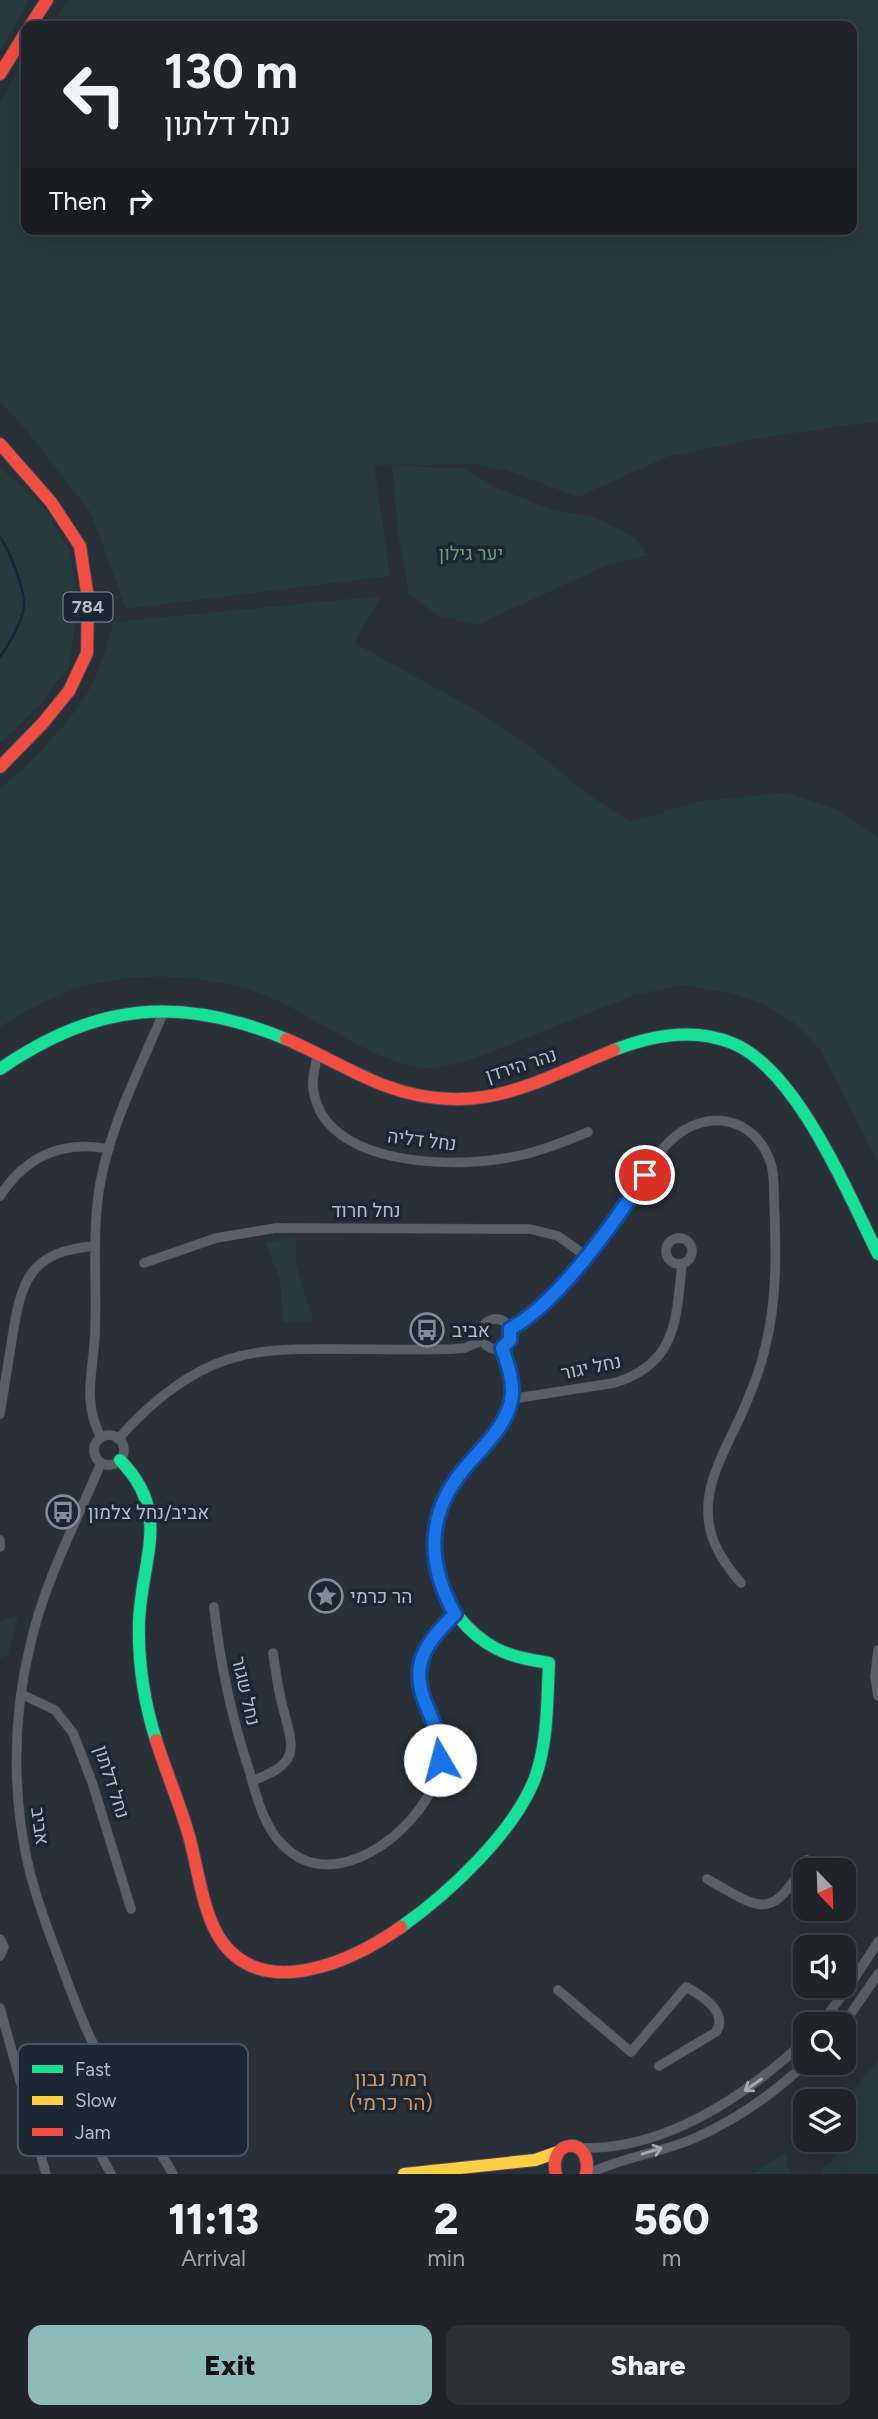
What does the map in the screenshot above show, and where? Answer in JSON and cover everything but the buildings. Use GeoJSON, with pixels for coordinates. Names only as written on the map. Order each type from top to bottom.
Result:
{"type":"FeatureCollection","features":[{"type":"Feature","properties":{"kind":"street"},"geometry":{"type":"LineString","coordinates":[[33,21],[47,0]]}},
{"type":"Feature","properties":{"kind":"street"},"geometry":{"type":"LineString","coordinates":[[0,74],[21,40]]}},
{"type":"Feature","properties":{"kind":"street","name":"784"},"geometry":{"type":"LineString","coordinates":[[0,444],[51,502],[80,546],[88,598],[87,653],[69,691],[42,724],[0,767]]}},
{"type":"Feature","properties":{"kind":"street"},"geometry":{"type":"LineString","coordinates":[[101,1438],[93,1422],[89,1399],[95,1333],[95,1246],[99,1192],[121,1112],[164,1010]]}},
{"type":"Feature","properties":{"kind":"street","name":"נהר הירדן"},"geometry":{"type":"LineString","coordinates":[[0,1069],[17,1055],[57,1033],[98,1018],[140,1011],[181,1010],[222,1016],[260,1027],[390,1088],[439,1099],[464,1100],[518,1090],[638,1040],[659,1035],[700,1032],[738,1045],[757,1057],[791,1095],[808,1121],[878,1254]]}},
{"type":"Feature","properties":{"kind":"street","name":"נחל דליה"},"geometry":{"type":"LineString","coordinates":[[317,1055],[313,1086],[322,1113],[339,1133],[365,1149],[413,1159],[481,1162],[524,1155],[588,1132]]}},
{"type":"Feature","properties":{"kind":"street"},"geometry":{"type":"LineString","coordinates":[[510,1329],[544,1304],[621,1211],[662,1151],[685,1128],[701,1121],[717,1119],[732,1122],[750,1133],[765,1151],[774,1181],[776,1267],[772,1318],[756,1380],[719,1460],[708,1503],[710,1526],[717,1549],[741,1583]]}},
{"type":"Feature","properties":{"kind":"street"},"geometry":{"type":"LineString","coordinates":[[0,1196],[16,1175],[43,1156],[76,1146],[109,1149]]}},
{"type":"Feature","properties":{"kind":"street","name":"נחל חרוד"},"geometry":{"type":"LineString","coordinates":[[144,1263],[191,1245],[228,1235],[300,1227],[530,1228],[558,1236],[586,1255]]}},
{"type":"Feature","properties":{"kind":"street"},"geometry":{"type":"LineString","coordinates":[[0,1414],[17,1306],[25,1283],[38,1266],[53,1255],[95,1246]]}},
{"type":"Feature","properties":{"kind":"street","name":"נחל יגור"},"geometry":{"type":"LineString","coordinates":[[511,1399],[614,1383],[628,1379],[649,1366],[664,1349],[673,1329],[682,1264]]}},
{"type":"Feature","properties":{"kind":"street"},"geometry":{"type":"LineString","coordinates":[[491,1321],[502,1321],[510,1329],[510,1340],[502,1348],[491,1348],[483,1340],[483,1329],[491,1321]]}},
{"type":"Feature","properties":{"kind":"street"},"geometry":{"type":"LineString","coordinates":[[118,1439],[158,1399],[179,1383],[229,1359],[256,1352],[286,1349],[452,1349],[465,1348],[483,1340]]}},
{"type":"Feature","properties":{"kind":"street"},"geometry":{"type":"LineString","coordinates":[[120,1460],[139,1482],[150,1509],[139,1631],[141,1671],[150,1721],[187,1830],[216,1929],[231,1952],[251,1967],[275,1973],[301,1972],[335,1961],[377,1942],[428,1906],[495,1842],[527,1800],[540,1766],[549,1663],[520,1658],[494,1648],[472,1633],[455,1614],[442,1591],[435,1567],[433,1542],[437,1516],[448,1491],[498,1428],[511,1399],[510,1374],[502,1348]]}},
{"type":"Feature","properties":{"kind":"street"},"geometry":{"type":"LineString","coordinates":[[107,1435],[118,1439],[123,1449],[120,1460],[112,1465],[101,1463],[94,1451],[95,1445],[107,1435]]}},
{"type":"Feature","properties":{"kind":"street","name":"אביב"},"geometry":{"type":"LineString","coordinates":[[94,2044],[66,1978],[30,1873],[19,1811],[17,1745],[21,1694],[38,1616],[101,1463]]}},
{"type":"Feature","properties":{"kind":"street"},"geometry":{"type":"LineString","coordinates":[[0,1540],[0,1547]]}},
{"type":"Feature","properties":{"kind":"street","name":"נחל שגור"},"geometry":{"type":"LineString","coordinates":[[214,1607],[227,1689],[252,1781],[270,1828],[292,1853],[318,1864],[345,1863],[369,1854],[421,1806],[436,1780],[440,1760],[439,1740],[421,1691],[419,1669],[424,1650],[455,1614]]}},
{"type":"Feature","properties":{"kind":"street"},"geometry":{"type":"LineString","coordinates":[[878,1650],[875,1676],[878,1696]]}},
{"type":"Feature","properties":{"kind":"street","name":"נחל שגור"},"geometry":{"type":"LineString","coordinates":[[252,1781],[282,1766],[292,1749],[292,1735],[281,1698],[273,1653]]}},
{"type":"Feature","properties":{"kind":"street","name":"נחל דלתון"},"geometry":{"type":"LineString","coordinates":[[21,1694],[55,1710],[73,1732],[131,1909]]}},
{"type":"Feature","properties":{"kind":"street"},"geometry":{"type":"LineString","coordinates":[[707,1879],[755,1904],[776,1901],[785,1895],[793,1882]]}},
{"type":"Feature","properties":{"kind":"street"},"geometry":{"type":"LineString","coordinates":[[0,1939],[4,1947],[0,1956]]}},
{"type":"Feature","properties":{"kind":"street"},"geometry":{"type":"LineString","coordinates":[[830,2012],[878,1942]]}},
{"type":"Feature","properties":{"kind":"street"},"geometry":{"type":"LineString","coordinates":[[852,2012],[878,1973]]}},
{"type":"Feature","properties":{"kind":"street"},"geometry":{"type":"LineString","coordinates":[[558,1990],[631,2052],[686,1987],[707,1999],[720,2021],[719,2028],[659,2066]]}},
{"type":"Feature","properties":{"kind":"street"},"geometry":{"type":"LineString","coordinates":[[0,2008],[18,2073]]}},
{"type":"Feature","properties":{"kind":"street"},"geometry":{"type":"LineString","coordinates":[[404,2174],[535,2160],[569,2146],[616,2147],[652,2137],[686,2123],[750,2087],[793,2052]]}},
{"type":"Feature","properties":{"kind":"street"},"geometry":{"type":"LineString","coordinates":[[587,2174],[694,2139],[760,2101],[793,2074]]}},
{"type":"Feature","properties":{"kind":"street"},"geometry":{"type":"LineString","coordinates":[[579,2148],[589,2161],[587,2174]]}},
{"type":"Feature","properties":{"kind":"street"},"geometry":{"type":"LineString","coordinates":[[556,2174],[553,2160],[558,2151]]}},
{"type":"Feature","properties":{"kind":"street"},"geometry":{"type":"LineString","coordinates":[[41,2156],[46,2174]]}},
{"type":"Feature","properties":{"kind":"street"},"geometry":{"type":"LineString","coordinates":[[101,2156],[111,2174]]}},
{"type":"Feature","properties":{"kind":"street","name":"אביב"},"geometry":{"type":"LineString","coordinates":[[161,2156],[173,2174]]}},
{"type":"Feature","properties":{"kind":"green space"},"geometry":{"type":"Polygon","coordinates":[[[0,0],[29,0],[0,53],[0,0]]]}},
{"type":"Feature","properties":{"kind":"green space"},"geometry":{"type":"Polygon","coordinates":[[[69,0],[878,0],[878,421],[767,437],[669,456],[578,497],[505,470],[473,464],[374,465],[390,576],[126,609],[91,513],[0,401],[0,103],[21,65],[21,235],[857,235],[857,21],[53,21],[69,0]]]}},
{"type":"Feature","properties":{"kind":"green space","name":"יער גילון"},"geometry":{"type":"Polygon","coordinates":[[[392,466],[465,468],[496,488],[551,509],[595,518],[636,538],[648,555],[605,566],[477,625],[439,616],[409,595],[398,533],[392,466]]]}},
{"type":"Feature","properties":{"kind":"green space"},"geometry":{"type":"Polygon","coordinates":[[[0,467],[45,509],[69,550],[79,602],[69,666],[41,704],[0,743],[0,467]]]}},
{"type":"Feature","properties":{"kind":"green space"},"geometry":{"type":"Polygon","coordinates":[[[381,596],[354,643],[478,711],[534,750],[587,794],[631,822],[699,801],[787,793],[838,810],[878,838],[878,1162],[821,1051],[796,1024],[761,1003],[730,993],[683,985],[635,995],[473,1059],[431,1068],[388,1059],[271,998],[250,990],[206,980],[136,977],[92,984],[44,1002],[0,1027],[0,789],[49,742],[82,701],[97,672],[114,622],[381,596]]]}},
{"type":"Feature","properties":{"kind":"green space"},"geometry":{"type":"Polygon","coordinates":[[[296,1238],[296,1266],[314,1322],[283,1323],[280,1280],[265,1242],[296,1238]]]}},
{"type":"Feature","properties":{"kind":"green space"},"geometry":{"type":"Polygon","coordinates":[[[18,1615],[8,1655],[0,1658],[0,1621],[18,1615]]]}},
{"type":"Feature","properties":{"kind":"green space"},"geometry":{"type":"Polygon","coordinates":[[[878,2061],[878,2174],[823,2174],[822,2170],[841,2152],[856,2152],[856,2089],[853,2089],[878,2061]]]}},
{"type":"Feature","properties":{"kind":"green space"},"geometry":{"type":"Polygon","coordinates":[[[787,2152],[791,2174],[751,2174],[787,2152]]]}},
{"type":"Feature","properties":{"kind":"waterway"},"geometry":{"type":"LineString","coordinates":[[0,537],[16,570],[24,598],[18,625],[0,657]]}},
{"type":"Feature","properties":{"kind":"traffic: fast"},"geometry":{"type":"LineString","coordinates":[[0,1069],[35,1047],[70,1030],[104,1019],[139,1013],[174,1012],[210,1016],[247,1025],[286,1039]]}},
{"type":"Feature","properties":{"kind":"traffic: fast"},"geometry":{"type":"LineString","coordinates":[[614,1050],[643,1040],[688,1034],[732,1043],[756,1057],[778,1078],[799,1105],[836,1168],[878,1254]]}},
{"type":"Feature","properties":{"kind":"traffic: fast"},"geometry":{"type":"LineString","coordinates":[[120,1460],[136,1480],[146,1499],[150,1518],[139,1638],[143,1682],[156,1740]]}},
{"type":"Feature","properties":{"kind":"traffic: fast"},"geometry":{"type":"LineString","coordinates":[[401,1927],[459,1879],[514,1817],[536,1775],[545,1734],[549,1663],[497,1649],[476,1635],[459,1617],[446,1596],[438,1574],[435,1550],[437,1526],[455,1480]]}},
{"type":"Feature","properties":{"kind":"traffic: slow"},"geometry":{"type":"LineString","coordinates":[[455,1480],[491,1439],[506,1416],[512,1385],[502,1348]]}},
{"type":"Feature","properties":{"kind":"traffic: slow"},"geometry":{"type":"LineString","coordinates":[[404,2174],[535,2160],[558,2152]]}},
{"type":"Feature","properties":{"kind":"traffic: jam"},"geometry":{"type":"LineString","coordinates":[[33,21],[47,0]]}},
{"type":"Feature","properties":{"kind":"traffic: jam"},"geometry":{"type":"LineString","coordinates":[[0,74],[21,40]]}},
{"type":"Feature","properties":{"kind":"traffic: jam"},"geometry":{"type":"LineString","coordinates":[[0,444],[51,502],[80,546],[88,598],[87,653],[69,691],[42,724],[0,767]]}},
{"type":"Feature","properties":{"kind":"traffic: jam"},"geometry":{"type":"LineString","coordinates":[[286,1039],[383,1085],[416,1095],[447,1099],[502,1093],[556,1075],[614,1050]]}},
{"type":"Feature","properties":{"kind":"traffic: jam"},"geometry":{"type":"LineString","coordinates":[[156,1740],[185,1824],[211,1920],[223,1943],[241,1960],[263,1970],[286,1972],[311,1969],[360,1952],[401,1927]]}},
{"type":"Feature","properties":{"kind":"traffic: jam"},"geometry":{"type":"LineString","coordinates":[[556,2174],[555,2162],[558,2153],[571,2146],[583,2153],[587,2162],[586,2174]]}},
{"type":"Feature","properties":{"kind":"place","name":"אביב"},"geometry":{"type":"Point","coordinates":[427,1330]}},
{"type":"Feature","properties":{"kind":"place","name":"אביב/נחל צלמון"},"geometry":{"type":"Point","coordinates":[63,1512]}},
{"type":"Feature","properties":{"kind":"place","name":"הר כרמי"},"geometry":{"type":"Point","coordinates":[326,1596]}},
{"type":"Feature","properties":{"kind":"district","name":"רמת נבון (הר כרמי)"},"geometry":{"type":"Point","coordinates":[391,2090]}},
{"type":"Feature","properties":{"kind":"route"},"geometry":{"type":"LineString","coordinates":[[440,1760],[436,1728],[419,1680],[424,1650],[455,1614],[442,1591],[435,1567],[433,1542],[437,1516],[448,1491],[498,1428],[510,1404],[512,1384],[502,1348],[510,1340],[510,1329],[523,1322],[553,1294],[606,1231],[645,1175]]}}]}
